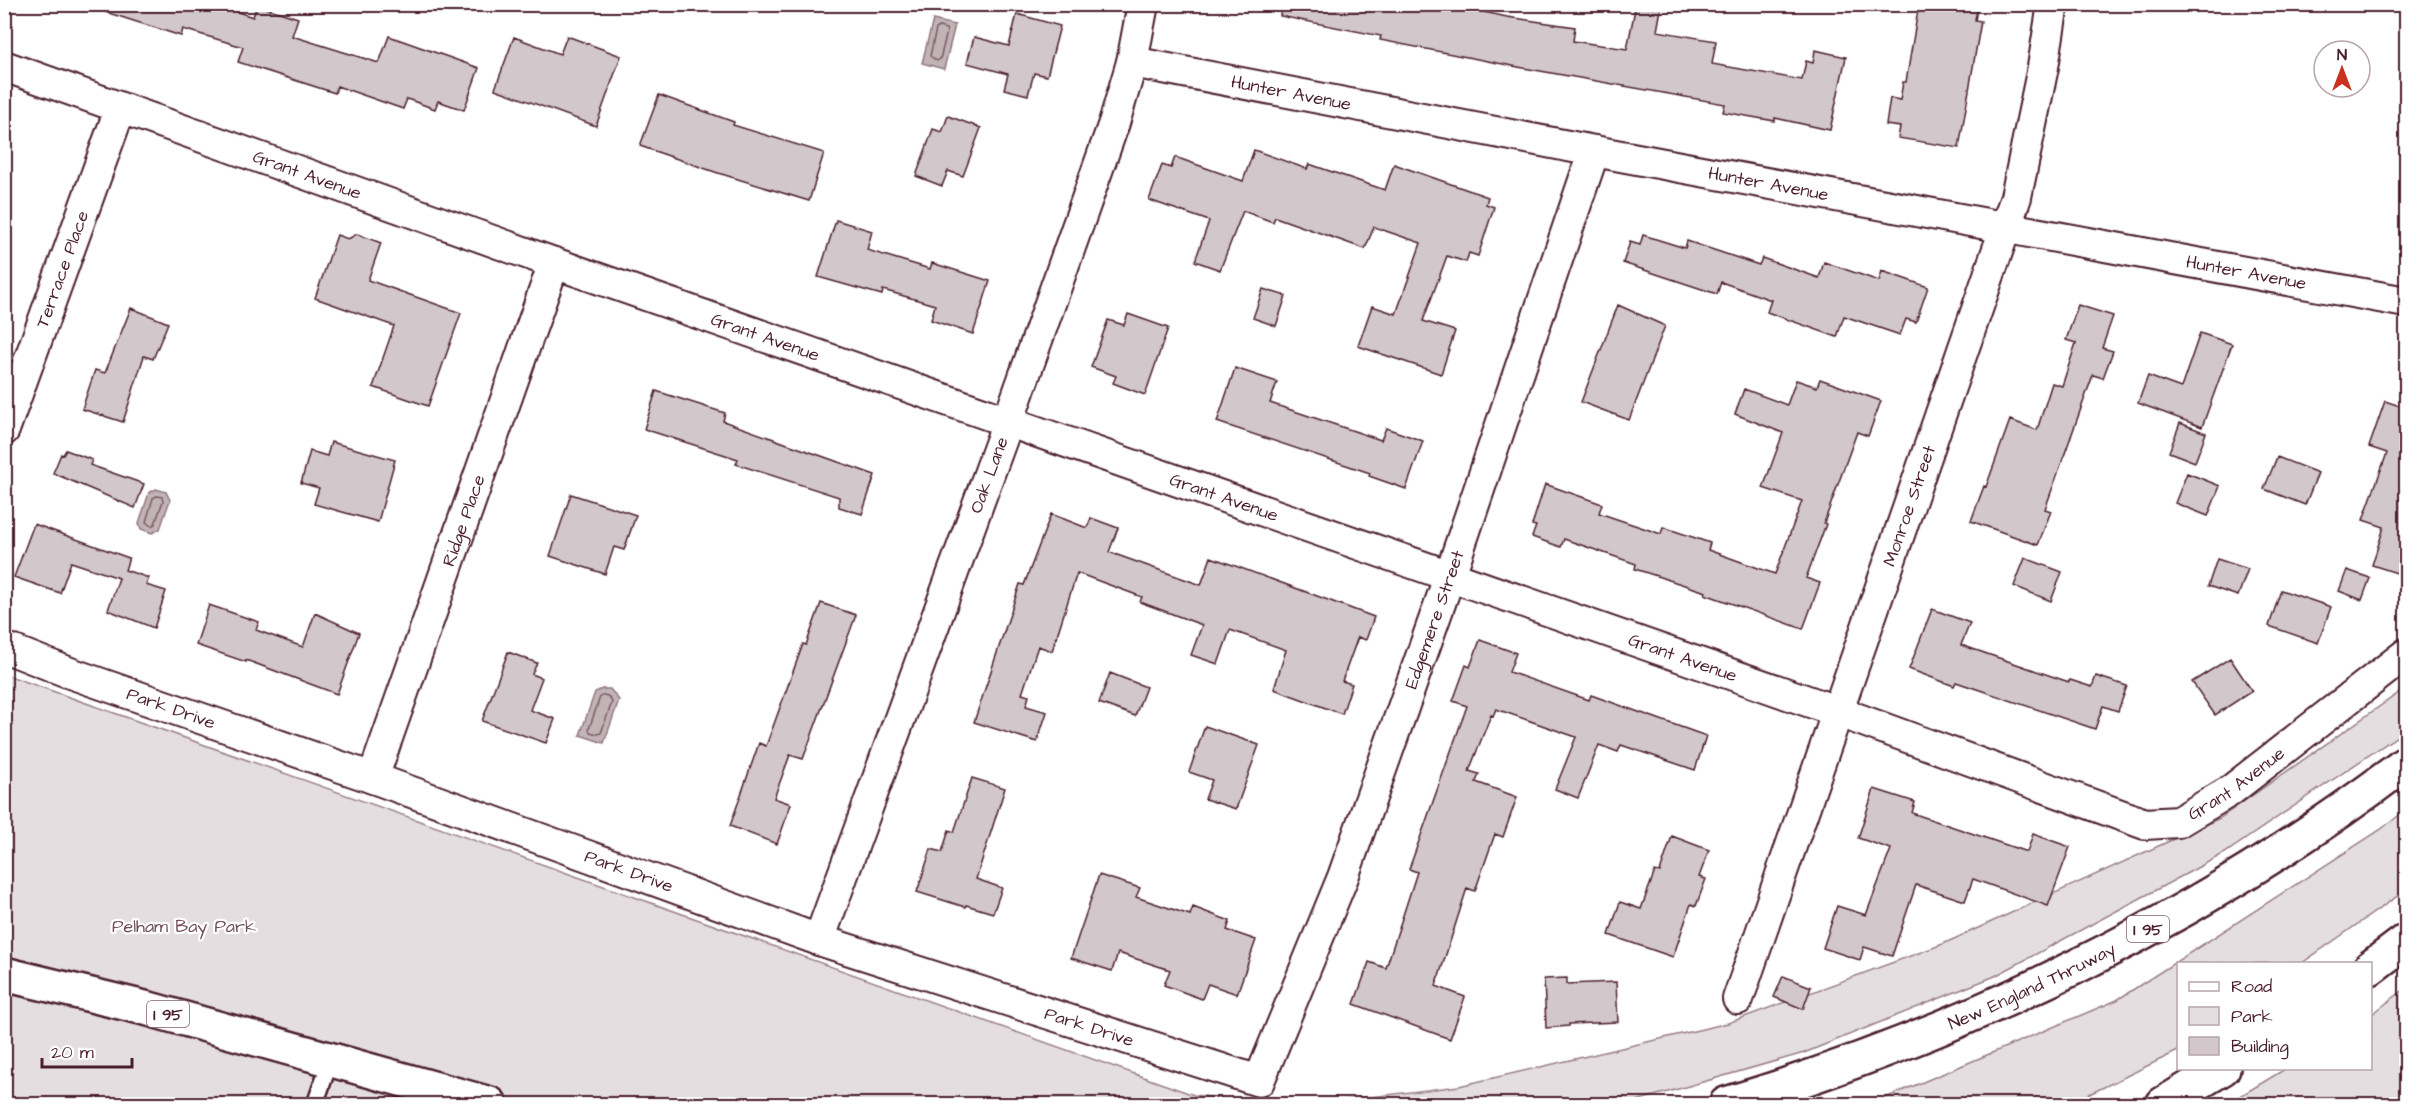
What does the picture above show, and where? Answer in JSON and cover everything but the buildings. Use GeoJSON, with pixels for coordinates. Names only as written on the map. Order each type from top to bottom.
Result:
{"type":"FeatureCollection","features":[{"type":"Feature","properties":{"kind":"highway","name":"New England Thruway"},"geometry":{"type":"LineString","coordinates":[[1726,1104],[1868,1057],[1970,1015],[2072,968],[2158,924],[2235,880],[2355,801],[2406,764]]}},
{"type":"Feature","properties":{"kind":"highway"},"geometry":{"type":"LineString","coordinates":[[2372,966],[2406,941]]}},
{"type":"Feature","properties":{"kind":"highway","name":"I 95"},"geometry":{"type":"LineString","coordinates":[[4,974],[149,1009],[490,1104]]}},
{"type":"Feature","properties":{"kind":"highway"},"geometry":{"type":"LineString","coordinates":[[2163,1104],[2220,1070]]}},
{"type":"Feature","properties":{"kind":"street","name":"Oak Lane"},"geometry":{"type":"LineString","coordinates":[[819,940],[1008,422],[1114,123],[1132,62],[1143,4]]}},
{"type":"Feature","properties":{"kind":"street","name":"Monroe Street"},"geometry":{"type":"LineString","coordinates":[[1737,999],[1839,712],[2016,197],[2043,67],[2053,4]]}},
{"type":"Feature","properties":{"kind":"street","name":"Hunter Avenue"},"geometry":{"type":"LineString","coordinates":[[1132,62],[1594,151],[2406,302]]}},
{"type":"Feature","properties":{"kind":"street","name":"Grant Avenue"},"geometry":{"type":"LineString","coordinates":[[4,66],[554,263],[1839,712],[2145,825],[2178,822],[2230,791],[2406,654]]}},
{"type":"Feature","properties":{"kind":"street","name":"Terrace Place"},"geometry":{"type":"LineString","coordinates":[[4,430],[120,109]]}},
{"type":"Feature","properties":{"kind":"street","name":"Edgemere Street"},"geometry":{"type":"LineString","coordinates":[[1259,1081],[1343,877],[1450,575],[1594,151]]}},
{"type":"Feature","properties":{"kind":"street","name":"Ridge Place"},"geometry":{"type":"LineString","coordinates":[[373,778],[554,263]]}},
{"type":"Feature","properties":{"kind":"street","name":"Park Drive"},"geometry":{"type":"LineString","coordinates":[[4,646],[70,673],[373,778],[819,940],[1259,1081]]}},
{"type":"Feature","properties":{"kind":"lane"},"geometry":{"type":"LineString","coordinates":[[315,1104],[331,1059]]}},
{"type":"Feature","properties":{"kind":"green space","name":"Pelham Bay Park"},"geometry":{"type":"Polygon","coordinates":[[[4,674],[1194,1095],[1267,1104],[5,1104],[4,674]]]}},
{"type":"Feature","properties":{"kind":"green space"},"geometry":{"type":"Polygon","coordinates":[[[2406,688],[2406,730],[2225,853],[1995,976],[1804,1053],[1626,1104],[1315,1104],[1459,1086],[1728,1023],[1943,944],[2220,818],[2406,688]]]}},
{"type":"Feature","properties":{"kind":"green space"},"geometry":{"type":"Polygon","coordinates":[[[2406,810],[2406,890],[2303,962],[2177,962],[2177,1051],[2069,1104],[1871,1104],[2117,1000],[2380,830],[2406,810]]]}},
{"type":"Feature","properties":{"kind":"green space"},"geometry":{"type":"Polygon","coordinates":[[[2406,988],[2406,1104],[2227,1104],[2283,1070],[2372,1070],[2372,1014],[2406,988]]]}},
{"type":"Feature","properties":{"kind":"water"},"geometry":{"type":"Polygon","coordinates":[[[933,20],[955,25],[944,69],[922,63],[933,20]]]}},
{"type":"Feature","properties":{"kind":"water"},"geometry":{"type":"Polygon","coordinates":[[[156,489],[166,492],[170,500],[160,529],[152,533],[141,529],[139,523],[149,493],[156,489]]]}},
{"type":"Feature","properties":{"kind":"water"},"geometry":{"type":"Polygon","coordinates":[[[610,689],[619,700],[604,743],[580,735],[595,692],[610,689]]]}}]}
